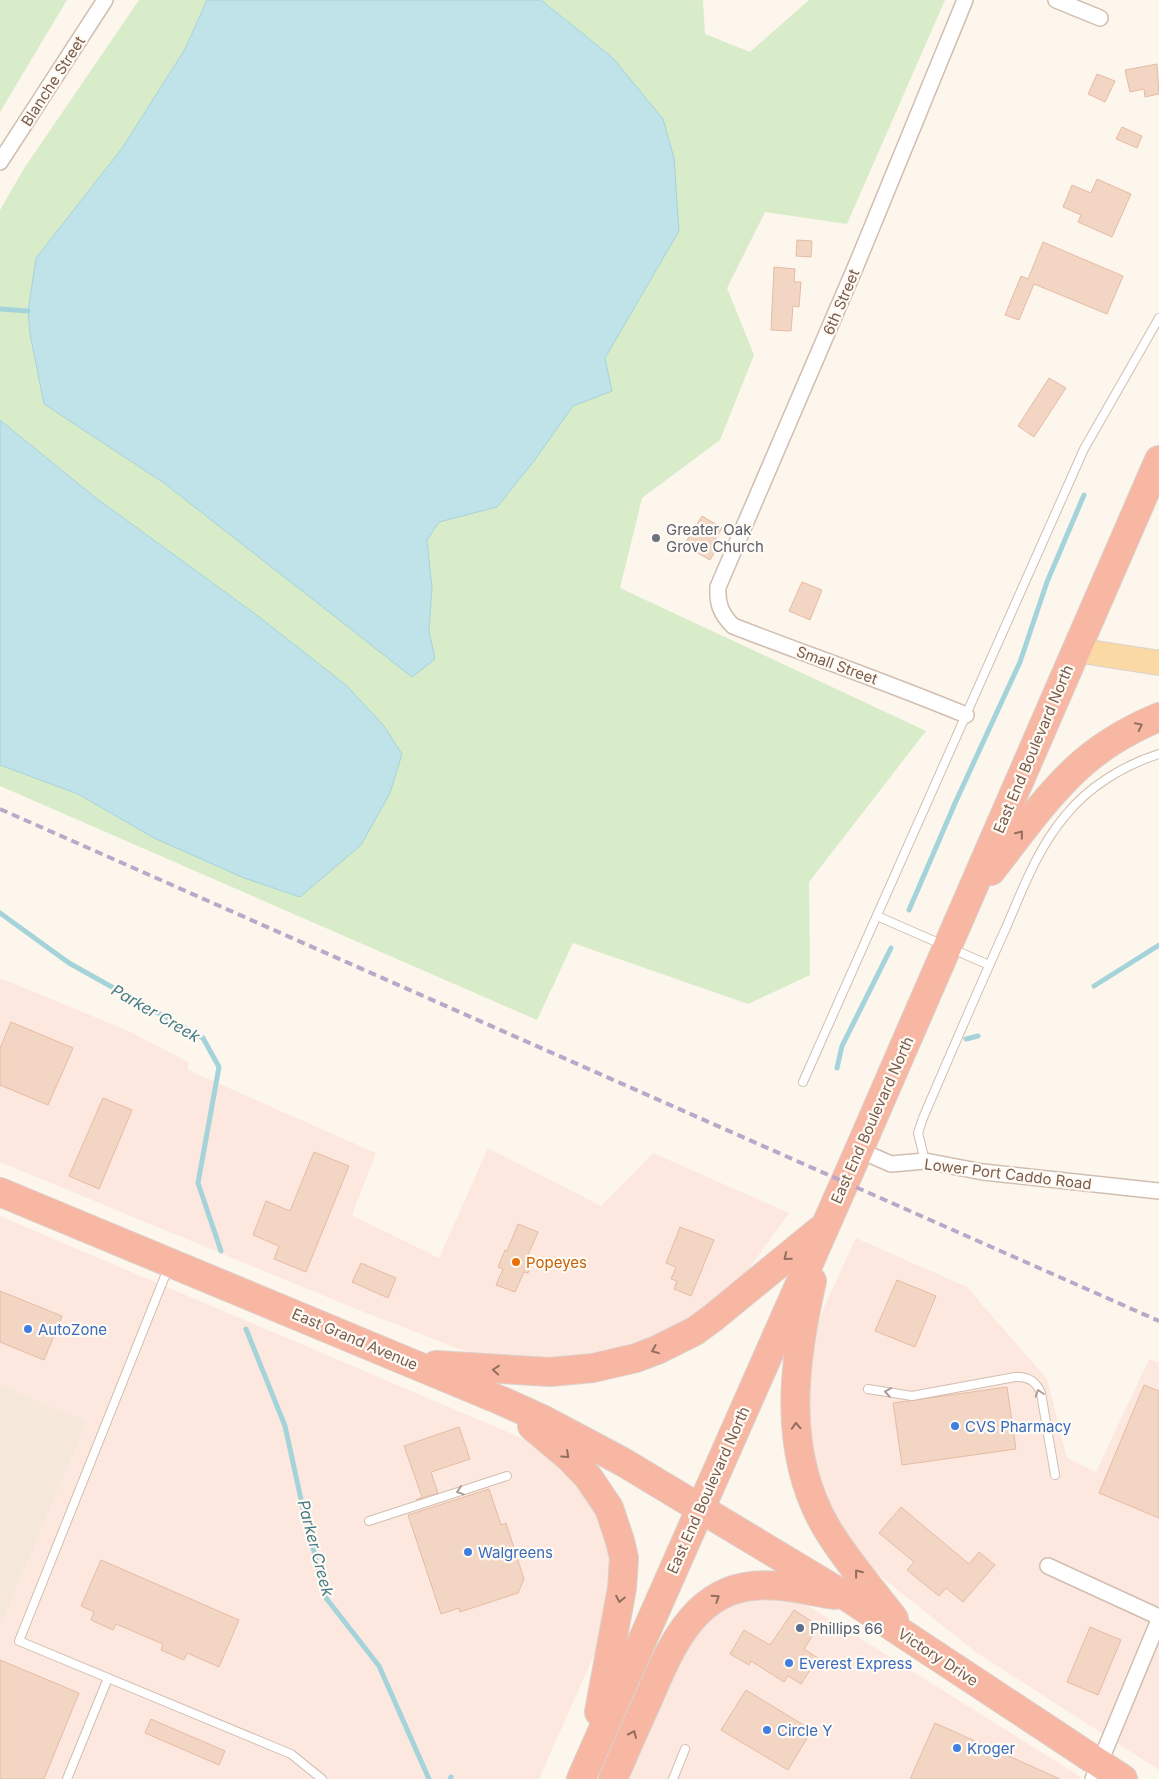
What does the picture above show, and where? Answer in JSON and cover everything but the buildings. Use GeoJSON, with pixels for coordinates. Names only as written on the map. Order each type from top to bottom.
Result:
{"type":"FeatureCollection","features":[{"type":"Feature","properties":{"kind":"highway","name":"East End Boulevard North"},"geometry":{"type":"LineString","coordinates":[[585,1769],[859,1150],[1159,460]]}},
{"type":"Feature","properties":{"kind":"highway"},"geometry":{"type":"LineString","coordinates":[[968,900],[1074,770],[1108,743],[1159,717]]}},
{"type":"Feature","properties":{"kind":"highway","name":"East Grand Avenue"},"geometry":{"type":"LineString","coordinates":[[0,1192],[502,1401],[585,1441],[700,1507]]}},
{"type":"Feature","properties":{"kind":"highway"},"geometry":{"type":"LineString","coordinates":[[414,1364],[550,1372],[593,1368],[636,1358],[695,1331],[825,1226]]}},
{"type":"Feature","properties":{"kind":"highway"},"geometry":{"type":"LineString","coordinates":[[825,1226],[800,1344],[795,1402],[797,1446],[814,1504],[826,1528],[850,1563],[910,1639]]}},
{"type":"Feature","properties":{"kind":"highway"},"geometry":{"type":"LineString","coordinates":[[502,1401],[570,1458],[588,1477],[609,1508],[624,1558],[622,1588],[585,1769]]}},
{"type":"Feature","properties":{"kind":"highway","name":"Victory Drive"},"geometry":{"type":"LineString","coordinates":[[700,1507],[849,1598],[1096,1771],[1123,1779]]}},
{"type":"Feature","properties":{"kind":"highway"},"geometry":{"type":"LineString","coordinates":[[613,1779],[663,1663],[690,1621],[710,1602],[733,1589],[764,1585],[849,1598]]}},
{"type":"Feature","properties":{"kind":"main road"},"geometry":{"type":"LineString","coordinates":[[1076,650],[1159,663]]}},
{"type":"Feature","properties":{"kind":"street","name":"Blanche Street"},"geometry":{"type":"LineString","coordinates":[[0,162],[105,0]]}},
{"type":"Feature","properties":{"kind":"street","name":"6th Street"},"geometry":{"type":"LineString","coordinates":[[718,603],[718,587],[854,271],[965,0]]}},
{"type":"Feature","properties":{"kind":"street"},"geometry":{"type":"LineString","coordinates":[[1056,0],[1100,18]]}},
{"type":"Feature","properties":{"kind":"street","name":"Small Street"},"geometry":{"type":"LineString","coordinates":[[718,603],[725,618],[733,626],[912,692],[966,715]]}},
{"type":"Feature","properties":{"kind":"street","name":"Lower Port Caddo Road"},"geometry":{"type":"LineString","coordinates":[[859,1150],[891,1164],[925,1162],[983,1172],[1159,1191]]}},
{"type":"Feature","properties":{"kind":"street"},"geometry":{"type":"LineString","coordinates":[[1048,1566],[1159,1619],[1096,1771]]}},
{"type":"Feature","properties":{"kind":"lane"},"geometry":{"type":"LineString","coordinates":[[803,1082],[1084,449],[1159,318]]}},
{"type":"Feature","properties":{"kind":"lane"},"geometry":{"type":"LineString","coordinates":[[925,1162],[918,1133],[923,1118],[1033,867],[1053,831],[1082,798],[1104,781],[1126,768],[1159,754]]}},
{"type":"Feature","properties":{"kind":"lane"},"geometry":{"type":"LineString","coordinates":[[877,916],[989,965]]}},
{"type":"Feature","properties":{"kind":"lane"},"geometry":{"type":"LineString","coordinates":[[170,1262],[19,1641],[291,1754],[322,1779]]}},
{"type":"Feature","properties":{"kind":"lane"},"geometry":{"type":"LineString","coordinates":[[868,1389],[912,1396],[1015,1377],[1027,1378],[1034,1382],[1040,1393],[1055,1475]]}},
{"type":"Feature","properties":{"kind":"lane"},"geometry":{"type":"LineString","coordinates":[[369,1521],[507,1476]]}},
{"type":"Feature","properties":{"kind":"lane"},"geometry":{"type":"LineString","coordinates":[[67,1779],[108,1678]]}},
{"type":"Feature","properties":{"kind":"lane"},"geometry":{"type":"LineString","coordinates":[[673,1779],[686,1749]]}},
{"type":"Feature","properties":{"kind":"shaded area"},"geometry":{"type":"Polygon","coordinates":[[[0,978],[131,1032],[188,1062],[188,1070],[376,1153],[352,1215],[439,1258],[488,1148],[601,1206],[653,1153],[789,1213],[733,1291],[651,1342],[562,1360],[475,1355],[356,1309],[0,1162],[0,978]]]}},
{"type":"Feature","properties":{"kind":"shaded area"},"geometry":{"type":"Polygon","coordinates":[[[0,1216],[538,1445],[578,1477],[607,1526],[616,1576],[603,1635],[539,1779],[0,1779],[0,1622],[2,1623],[88,1421],[0,1385],[0,1216]]]}},
{"type":"Feature","properties":{"kind":"shaded area"},"geometry":{"type":"Polygon","coordinates":[[[856,1238],[967,1287],[1047,1379],[1067,1458],[1096,1472],[1149,1359],[1159,1363],[1159,1604],[1150,1626],[1159,1630],[1159,1770],[977,1653],[864,1563],[822,1504],[805,1430],[806,1346],[856,1238]]]}},
{"type":"Feature","properties":{"kind":"shaded area"},"geometry":{"type":"Polygon","coordinates":[[[0,1385],[88,1421],[2,1623],[0,1622],[0,1385]]]}},
{"type":"Feature","properties":{"kind":"shaded area"},"geometry":{"type":"Polygon","coordinates":[[[741,1592],[791,1595],[1081,1777],[1080,1779],[621,1779],[688,1635],[741,1592]]]}},
{"type":"Feature","properties":{"kind":"green space"},"geometry":{"type":"Polygon","coordinates":[[[0,0],[67,0],[0,112],[0,0]]]}},
{"type":"Feature","properties":{"kind":"green space"},"geometry":{"type":"Polygon","coordinates":[[[139,0],[207,0],[185,49],[123,147],[36,258],[28,311],[30,334],[44,404],[435,659],[429,631],[432,588],[427,540],[439,522],[497,507],[534,461],[573,405],[611,391],[605,358],[679,231],[613,58],[541,0],[703,0],[705,34],[750,52],[809,0],[945,0],[847,224],[765,212],[727,288],[754,355],[720,440],[642,498],[620,588],[926,731],[809,882],[810,975],[748,1004],[573,943],[537,1020],[0,786],[0,765],[78,794],[154,838],[244,878],[347,686],[258,616],[96,498],[0,420],[0,210],[23,170],[139,0]]]}},
{"type":"Feature","properties":{"kind":"water"},"geometry":{"type":"Polygon","coordinates":[[[207,0],[541,0],[613,58],[663,119],[674,158],[679,231],[605,358],[612,391],[573,406],[534,461],[497,507],[439,522],[427,540],[432,588],[429,631],[435,659],[412,677],[164,483],[44,404],[30,334],[28,311],[36,258],[123,147],[185,49],[207,0]]]}},
{"type":"Feature","properties":{"kind":"water"},"geometry":{"type":"Polygon","coordinates":[[[0,420],[96,498],[258,616],[347,686],[384,726],[402,754],[390,793],[361,845],[300,897],[244,878],[154,838],[78,794],[0,765],[0,420]]]}},
{"type":"Feature","properties":{"kind":"waterway"},"geometry":{"type":"LineString","coordinates":[[0,309],[28,311]]}},
{"type":"Feature","properties":{"kind":"waterway"},"geometry":{"type":"LineString","coordinates":[[909,910],[956,801],[1020,662],[1047,582],[1084,495]]}},
{"type":"Feature","properties":{"kind":"waterway","name":"Parker Creek"},"geometry":{"type":"LineString","coordinates":[[0,913],[69,963],[203,1038],[219,1067],[198,1183],[221,1251]]}},
{"type":"Feature","properties":{"kind":"waterway"},"geometry":{"type":"LineString","coordinates":[[1094,986],[1159,945]]}},
{"type":"Feature","properties":{"kind":"waterway"},"geometry":{"type":"LineString","coordinates":[[837,1068],[842,1046],[891,948]]}},
{"type":"Feature","properties":{"kind":"waterway"},"geometry":{"type":"LineString","coordinates":[[966,1039],[978,1036]]}},
{"type":"Feature","properties":{"kind":"waterway","name":"Parker Creek"},"geometry":{"type":"LineString","coordinates":[[246,1329],[285,1426],[304,1513],[326,1598],[379,1666],[429,1779]]}},
{"type":"Feature","properties":{"kind":"railway"},"geometry":{"type":"LineString","coordinates":[[0,809],[1159,1321]]}},
{"type":"Feature","properties":{"kind":"place","name":"Greater Oak Grove Church"},"geometry":{"type":"Point","coordinates":[656,538]}},
{"type":"Feature","properties":{"kind":"place","name":"Popeyes"},"geometry":{"type":"Point","coordinates":[516,1262]}},
{"type":"Feature","properties":{"kind":"place","name":"AutoZone"},"geometry":{"type":"Point","coordinates":[28,1329]}},
{"type":"Feature","properties":{"kind":"place","name":"CVS Pharmacy"},"geometry":{"type":"Point","coordinates":[955,1426]}},
{"type":"Feature","properties":{"kind":"place","name":"Walgreens"},"geometry":{"type":"Point","coordinates":[468,1552]}},
{"type":"Feature","properties":{"kind":"place","name":"Phillips 66"},"geometry":{"type":"Point","coordinates":[800,1628]}},
{"type":"Feature","properties":{"kind":"place","name":"Everest Express"},"geometry":{"type":"Point","coordinates":[789,1663]}},
{"type":"Feature","properties":{"kind":"place","name":"Circle Y"},"geometry":{"type":"Point","coordinates":[767,1730]}},
{"type":"Feature","properties":{"kind":"place","name":"Kroger"},"geometry":{"type":"Point","coordinates":[957,1748]}}]}
